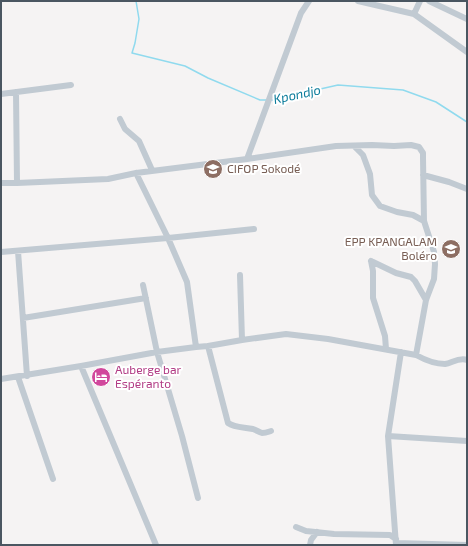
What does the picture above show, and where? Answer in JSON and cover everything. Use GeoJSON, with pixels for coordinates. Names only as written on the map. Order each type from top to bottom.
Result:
{"type":"FeatureCollection","features":[{"type":"Feature","properties":{"kind":"street"},"geometry":{"type":"LineString","coordinates":[[247,159],[272,90],[302,14],[309,1]]}},
{"type":"Feature","properties":{"kind":"street"},"geometry":{"type":"LineString","coordinates":[[358,1],[414,14],[467,52]]}},
{"type":"Feature","properties":{"kind":"street"},"geometry":{"type":"LineString","coordinates":[[414,14],[420,1]]}},
{"type":"Feature","properties":{"kind":"street"},"geometry":{"type":"LineString","coordinates":[[429,1],[467,19]]}},
{"type":"Feature","properties":{"kind":"street"},"geometry":{"type":"LineString","coordinates":[[1,94],[71,85]]}},
{"type":"Feature","properties":{"kind":"street"},"geometry":{"type":"LineString","coordinates":[[16,92],[17,183]]}},
{"type":"Feature","properties":{"kind":"street"},"geometry":{"type":"LineString","coordinates":[[120,119],[125,129],[139,141],[152,170]]}},
{"type":"Feature","properties":{"kind":"street"},"geometry":{"type":"LineString","coordinates":[[1,183],[108,179],[136,172],[247,159],[336,146],[412,145],[419,147],[423,153],[424,221],[434,252],[435,264],[434,279],[426,300],[416,355]]}},
{"type":"Feature","properties":{"kind":"street"},"geometry":{"type":"LineString","coordinates":[[354,146],[363,155],[370,174],[372,195],[380,206],[397,212],[413,215],[424,221]]}},
{"type":"Feature","properties":{"kind":"street"},"geometry":{"type":"LineString","coordinates":[[136,172],[168,238],[187,282],[196,346]]}},
{"type":"Feature","properties":{"kind":"street"},"geometry":{"type":"LineString","coordinates":[[423,175],[449,182],[467,189]]}},
{"type":"Feature","properties":{"kind":"street"},"geometry":{"type":"LineString","coordinates":[[1,252],[254,229]]}},
{"type":"Feature","properties":{"kind":"street"},"geometry":{"type":"LineString","coordinates":[[18,250],[27,376]]}},
{"type":"Feature","properties":{"kind":"street"},"geometry":{"type":"LineString","coordinates":[[386,350],[385,336],[373,298],[373,270],[371,261],[396,273],[411,277],[426,300]]}},
{"type":"Feature","properties":{"kind":"street"},"geometry":{"type":"LineString","coordinates":[[240,275],[242,340]]}},
{"type":"Feature","properties":{"kind":"street"},"geometry":{"type":"LineString","coordinates":[[143,285],[157,352],[182,436],[198,498]]}},
{"type":"Feature","properties":{"kind":"street"},"geometry":{"type":"LineString","coordinates":[[23,318],[146,298]]}},
{"type":"Feature","properties":{"kind":"street"},"geometry":{"type":"LineString","coordinates":[[1,379],[27,376],[157,352],[286,334],[328,339],[401,352],[416,355],[425,360],[436,363],[446,364],[453,361],[467,360]]}},
{"type":"Feature","properties":{"kind":"street"},"geometry":{"type":"LineString","coordinates":[[208,346],[228,423],[232,426],[248,428],[261,432],[271,431]]}},
{"type":"Feature","properties":{"kind":"street"},"geometry":{"type":"LineString","coordinates":[[396,542],[388,436],[401,352]]}},
{"type":"Feature","properties":{"kind":"street"},"geometry":{"type":"LineString","coordinates":[[80,366],[156,545]]}},
{"type":"Feature","properties":{"kind":"street"},"geometry":{"type":"LineString","coordinates":[[18,377],[53,479]]}},
{"type":"Feature","properties":{"kind":"street"},"geometry":{"type":"LineString","coordinates":[[388,436],[467,442]]}},
{"type":"Feature","properties":{"kind":"street"},"geometry":{"type":"LineString","coordinates":[[296,527],[306,531],[334,534],[390,535],[396,542],[467,545]]}},
{"type":"Feature","properties":{"kind":"street"},"geometry":{"type":"LineString","coordinates":[[310,545],[311,540],[317,532]]}},
{"type":"Feature","properties":{"kind":"waterway","name":"Kpondjo"},"geometry":{"type":"LineString","coordinates":[[136,1],[139,19],[132,53],[185,66],[208,78],[260,100],[267,100]]}},
{"type":"Feature","properties":{"kind":"waterway","name":"Kpondjo"},"geometry":{"type":"LineString","coordinates":[[271,100],[280,100],[338,85],[403,90],[436,102],[467,122]]}},
{"type":"Feature","properties":{"kind":"place","name":"CIFOP Sokodé"},"geometry":{"type":"Point","coordinates":[213,169]}},
{"type":"Feature","properties":{"kind":"place","name":"EPP KPANGALAM Boléro"},"geometry":{"type":"Point","coordinates":[451,249]}},
{"type":"Feature","properties":{"kind":"place","name":"Auberge bar Espéranto"},"geometry":{"type":"Point","coordinates":[101,377]}}]}
